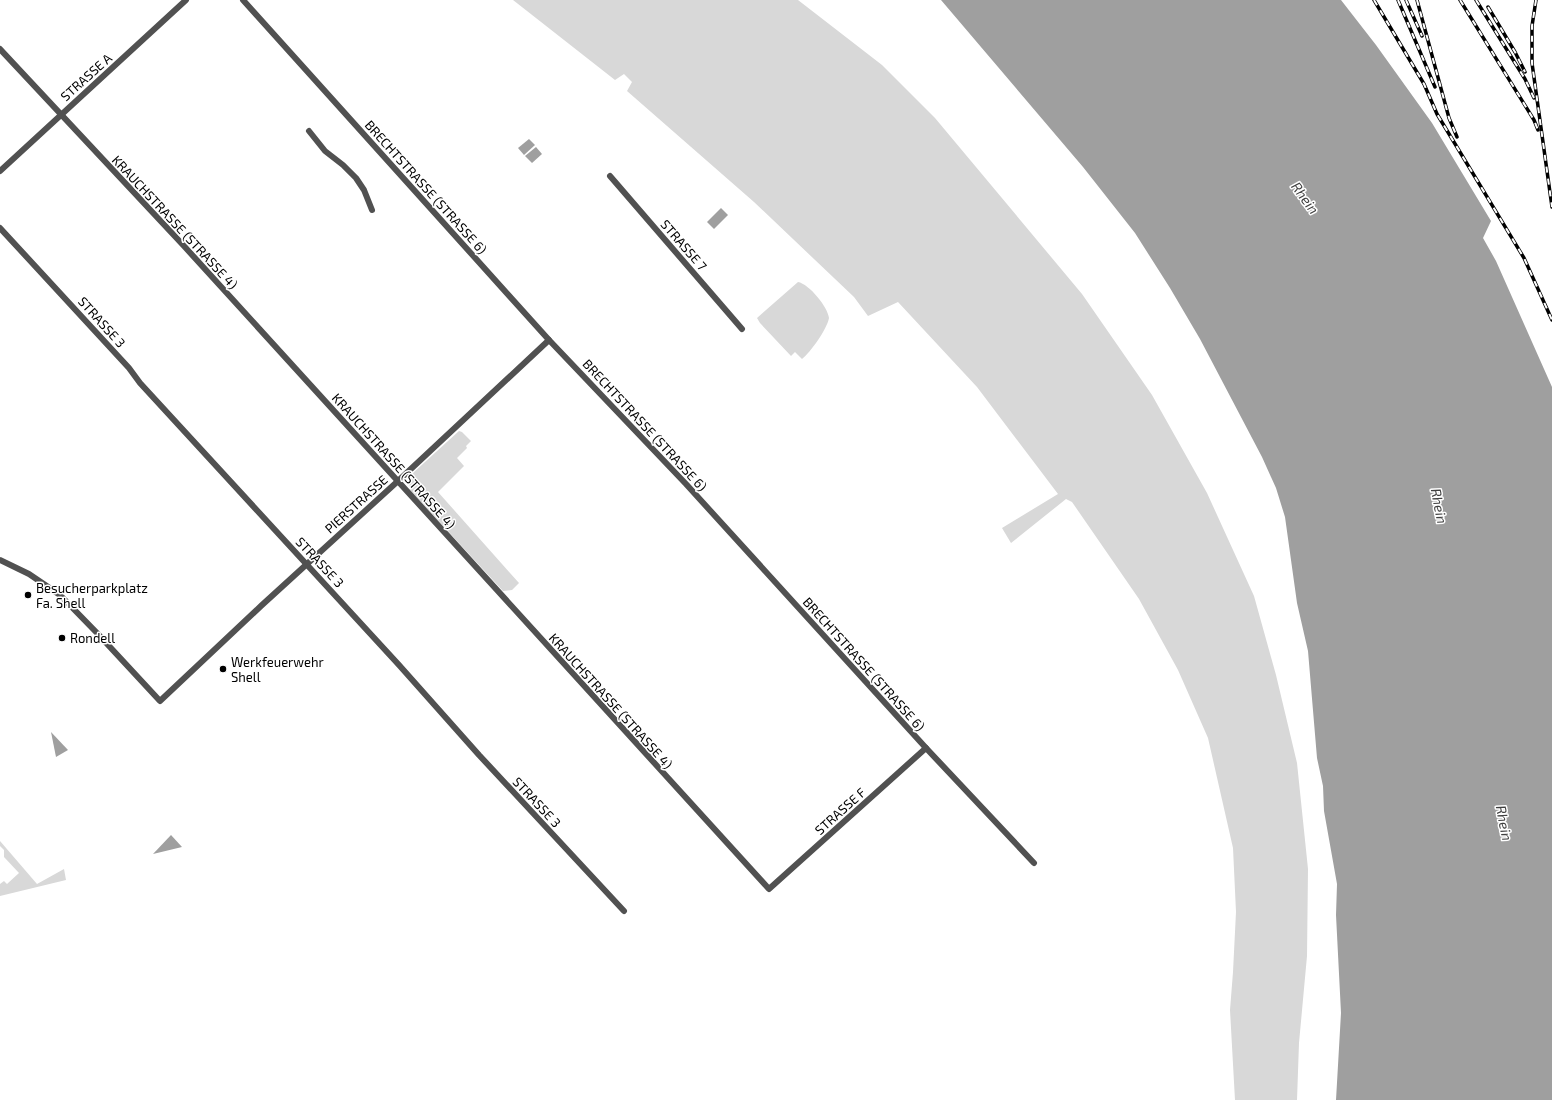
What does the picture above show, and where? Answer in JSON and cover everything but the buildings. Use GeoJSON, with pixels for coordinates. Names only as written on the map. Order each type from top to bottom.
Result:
{"type":"FeatureCollection","features":[{"type":"Feature","properties":{"kind":"street","name":"STRASSE A"},"geometry":{"type":"LineString","coordinates":[[0,171],[186,0]]}},
{"type":"Feature","properties":{"kind":"street","name":"BRECHTSTRASSE (STRASSE 6)"},"geometry":{"type":"LineString","coordinates":[[243,0],[549,340],[681,479],[926,748],[1034,863]]}},
{"type":"Feature","properties":{"kind":"street","name":"KRAUCHSTRASSE (STRASSE 4)"},"geometry":{"type":"LineString","coordinates":[[0,48],[184,246],[769,889]]}},
{"type":"Feature","properties":{"kind":"street"},"geometry":{"type":"LineString","coordinates":[[309,132],[325,151],[343,164],[356,178],[364,190],[372,210]]}},
{"type":"Feature","properties":{"kind":"street","name":"STRASSE 7"},"geometry":{"type":"LineString","coordinates":[[610,176],[742,329]]}},
{"type":"Feature","properties":{"kind":"street","name":"STRASSE 3"},"geometry":{"type":"LineString","coordinates":[[0,228],[129,368],[140,383],[307,564],[479,755],[624,910]]}},
{"type":"Feature","properties":{"kind":"street","name":"PIERSTRASSE"},"geometry":{"type":"LineString","coordinates":[[0,560],[29,574],[60,595],[160,701],[549,340]]}},
{"type":"Feature","properties":{"kind":"street","name":"STRASSE F"},"geometry":{"type":"LineString","coordinates":[[769,889],[926,748]]}},
{"type":"Feature","properties":{"kind":"shaded area"},"geometry":{"type":"Polygon","coordinates":[[[513,0],[798,0],[882,65],[935,118],[1082,294],[1152,395],[1207,493],[1254,596],[1276,675],[1297,763],[1308,869],[1307,956],[1299,1043],[1297,1100],[1235,1100],[1230,1010],[1236,912],[1233,848],[1208,738],[1178,670],[1139,599],[1072,502],[1066,499],[1011,543],[1002,528],[1058,494],[977,387],[898,302],[868,316],[854,297],[754,202],[627,91],[632,82],[624,74],[615,80],[513,0]]]}},
{"type":"Feature","properties":{"kind":"shaded area"},"geometry":{"type":"Polygon","coordinates":[[[798,282],[812,291],[822,302],[829,318],[828,323],[818,340],[802,359],[795,352],[791,356],[757,318],[798,282]]]}},
{"type":"Feature","properties":{"kind":"shaded area"},"geometry":{"type":"Polygon","coordinates":[[[459,431],[471,441],[466,446],[467,448],[457,458],[464,466],[438,492],[519,583],[512,590],[503,591],[411,491],[410,481],[414,472],[459,431]]]}},
{"type":"Feature","properties":{"kind":"shaded area"},"geometry":{"type":"Polygon","coordinates":[[[0,841],[37,884],[64,869],[66,880],[0,896],[0,884],[4,881],[7,884],[19,873],[4,857],[4,850],[0,846],[0,841]]]}},
{"type":"Feature","properties":{"kind":"water","name":"Rhein"},"geometry":{"type":"Polygon","coordinates":[[[941,0],[1341,0],[1376,45],[1432,123],[1491,221],[1483,238],[1496,261],[1552,387],[1552,1100],[1336,1100],[1341,1013],[1336,915],[1337,884],[1324,811],[1323,786],[1317,758],[1308,651],[1297,603],[1285,517],[1276,488],[1262,457],[1200,339],[1135,233],[1083,167],[941,0]]]}},
{"type":"Feature","properties":{"kind":"water"},"geometry":{"type":"Polygon","coordinates":[[[529,139],[535,145],[524,155],[518,148],[529,139]]]}},
{"type":"Feature","properties":{"kind":"water"},"geometry":{"type":"Polygon","coordinates":[[[536,147],[542,154],[532,163],[525,156],[536,147]]]}},
{"type":"Feature","properties":{"kind":"water"},"geometry":{"type":"Polygon","coordinates":[[[721,208],[728,215],[714,229],[707,222],[721,208]]]}},
{"type":"Feature","properties":{"kind":"water"},"geometry":{"type":"Polygon","coordinates":[[[51,732],[68,750],[56,757],[51,732]]]}},
{"type":"Feature","properties":{"kind":"water"},"geometry":{"type":"Polygon","coordinates":[[[171,835],[182,847],[153,854],[171,835]]]}},
{"type":"Feature","properties":{"kind":"railway"},"geometry":{"type":"LineString","coordinates":[[1374,0],[1424,84],[1437,114],[1524,258],[1552,320]]}},
{"type":"Feature","properties":{"kind":"railway"},"geometry":{"type":"LineString","coordinates":[[1398,0],[1435,87]]}},
{"type":"Feature","properties":{"kind":"railway"},"geometry":{"type":"LineString","coordinates":[[1406,0],[1422,36]]}},
{"type":"Feature","properties":{"kind":"railway"},"geometry":{"type":"LineString","coordinates":[[1417,0],[1449,118],[1457,137]]}},
{"type":"Feature","properties":{"kind":"railway"},"geometry":{"type":"LineString","coordinates":[[1460,0],[1534,120],[1538,130]]}},
{"type":"Feature","properties":{"kind":"railway"},"geometry":{"type":"LineString","coordinates":[[1476,0],[1525,79],[1534,98]]}},
{"type":"Feature","properties":{"kind":"railway"},"geometry":{"type":"LineString","coordinates":[[1536,0],[1532,26],[1532,63],[1552,207]]}},
{"type":"Feature","properties":{"kind":"railway"},"geometry":{"type":"LineString","coordinates":[[1488,7],[1515,52],[1525,72]]}},
{"type":"Feature","properties":{"kind":"place","name":"Besucherparkplatz Fa. Shell"},"geometry":{"type":"Point","coordinates":[28,595]}},
{"type":"Feature","properties":{"kind":"place","name":"Rondell"},"geometry":{"type":"Point","coordinates":[62,638]}},
{"type":"Feature","properties":{"kind":"place","name":"Werkfeuerwehr Shell"},"geometry":{"type":"Point","coordinates":[223,669]}}]}
